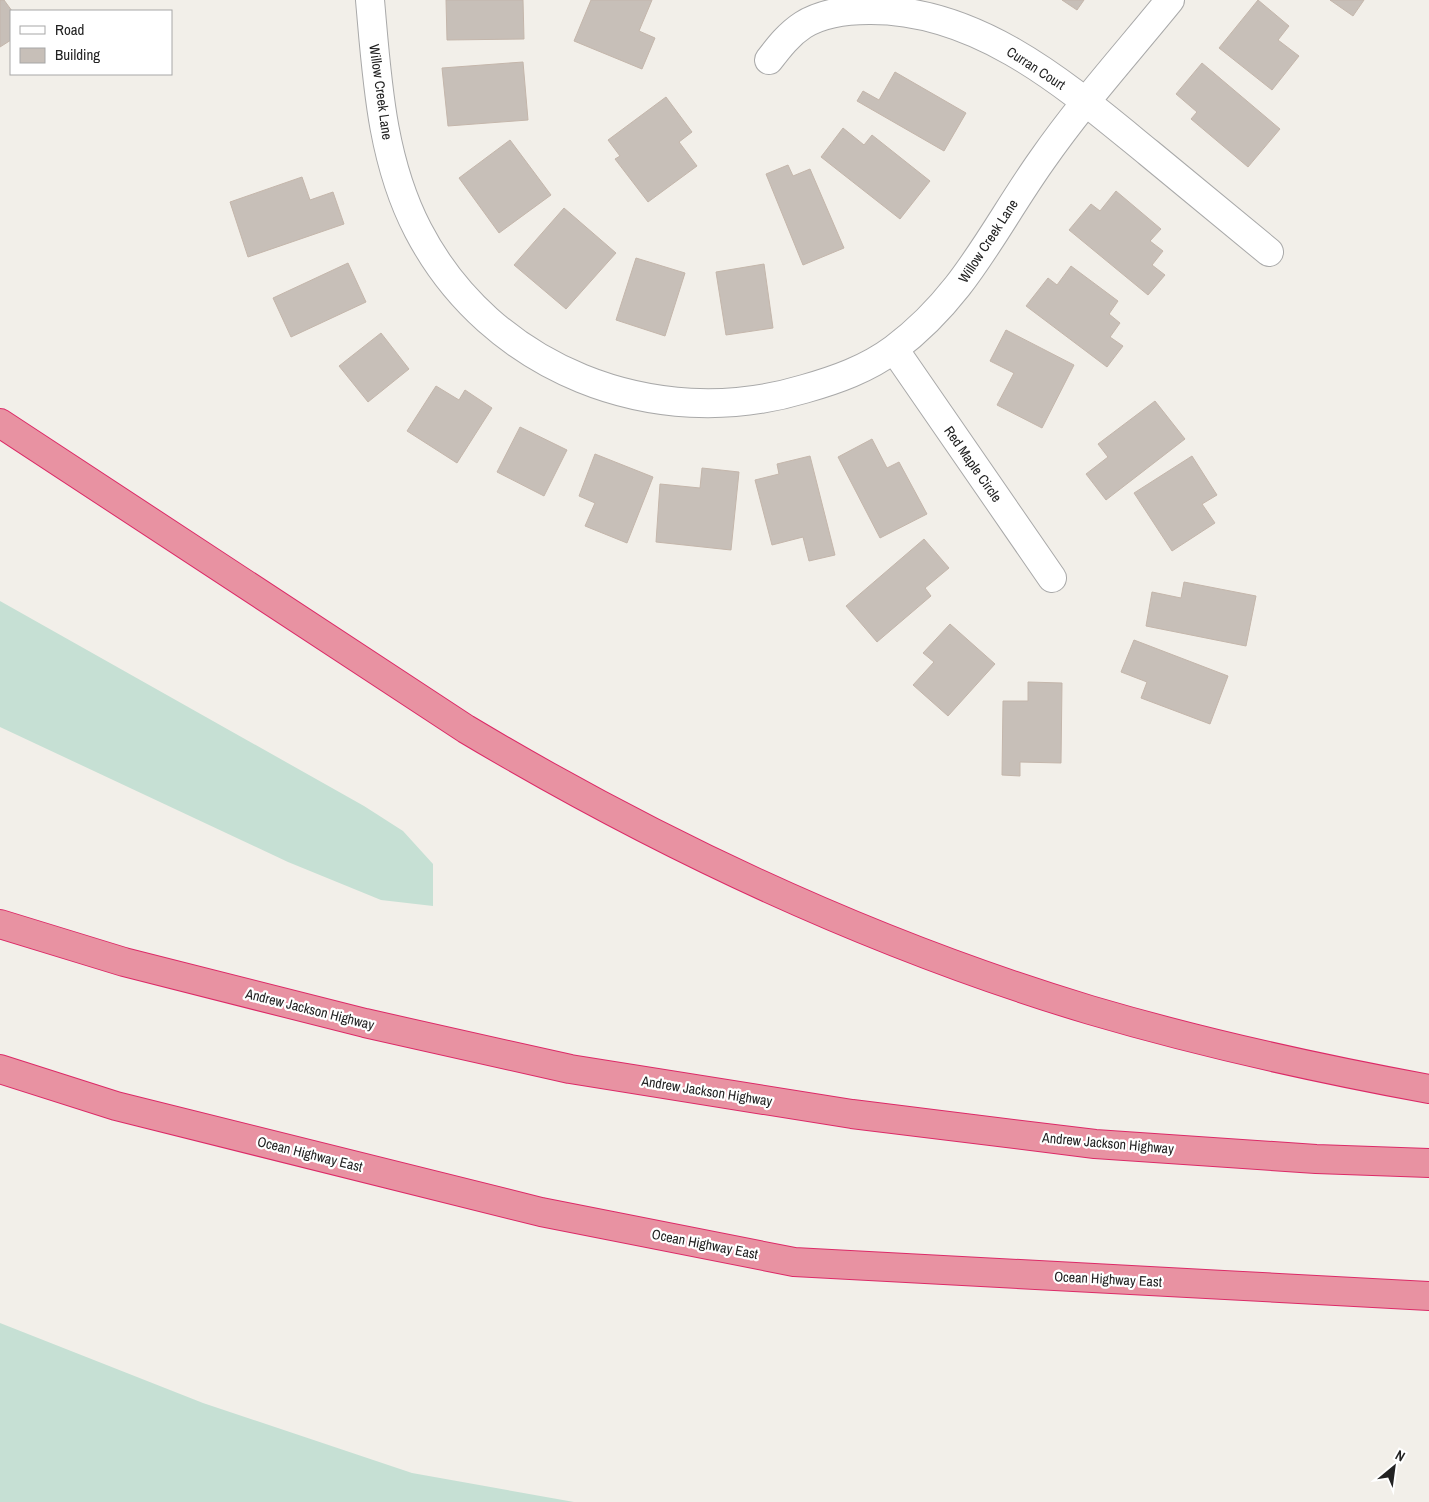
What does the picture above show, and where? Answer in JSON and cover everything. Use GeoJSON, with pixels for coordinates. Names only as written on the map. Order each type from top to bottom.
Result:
{"type":"FeatureCollection","features":[{"type":"Feature","properties":{"kind":"highway"},"geometry":{"type":"LineString","coordinates":[[0,423],[466,729],[537,771],[640,827],[733,872],[904,944],[984,975],[1090,1010],[1210,1043],[1315,1068],[1429,1089]]}},
{"type":"Feature","properties":{"kind":"highway","name":"Andrew Jackson Highway"},"geometry":{"type":"LineString","coordinates":[[0,924],[124,962],[356,1021],[570,1069],[852,1114],[1095,1144],[1316,1159],[1429,1163]]}},
{"type":"Feature","properties":{"kind":"highway","name":"Ocean Highway East"},"geometry":{"type":"LineString","coordinates":[[0,1069],[116,1106],[542,1212],[794,1262],[1429,1296]]}},
{"type":"Feature","properties":{"kind":"street","name":"Willow Creek Lane"},"geometry":{"type":"LineString","coordinates":[[370,0],[379,102],[389,148],[414,222],[444,272],[476,310],[514,342],[557,367],[600,387],[644,398],[692,403],[736,403],[781,396],[832,381],[864,368],[894,349],[953,294],[977,262],[1044,157],[1170,0]]}},
{"type":"Feature","properties":{"kind":"street","name":"Curran Court"},"geometry":{"type":"LineString","coordinates":[[769,60],[785,40],[804,25],[824,16],[855,10],[892,10],[928,16],[966,29],[1011,50],[1046,72],[1087,102],[1269,252]]}},
{"type":"Feature","properties":{"kind":"street","name":"Red Maple Circle"},"geometry":{"type":"LineString","coordinates":[[894,349],[1052,578]]}},
{"type":"Feature","properties":{"kind":"green space"},"geometry":{"type":"Polygon","coordinates":[[[0,601],[364,806],[403,831],[433,864],[433,906],[381,900],[288,862],[0,727],[0,601]]]}},
{"type":"Feature","properties":{"kind":"green space"},"geometry":{"type":"Polygon","coordinates":[[[0,1323],[203,1403],[412,1473],[574,1502],[0,1502],[0,1323]]]}},
{"type":"Feature","properties":{"kind":"building"},"geometry":{"type":"Polygon","coordinates":[[[0,0],[4,0],[11,10],[10,41],[0,47],[0,0]]]}},
{"type":"Feature","properties":{"kind":"building"},"geometry":{"type":"Polygon","coordinates":[[[446,0],[523,0],[524,39],[447,40],[446,0]]]}},
{"type":"Feature","properties":{"kind":"building"},"geometry":{"type":"Polygon","coordinates":[[[591,0],[652,0],[639,31],[655,38],[642,69],[574,41],[591,0]]]}},
{"type":"Feature","properties":{"kind":"building"},"geometry":{"type":"Polygon","coordinates":[[[1062,0],[1084,0],[1077,10],[1062,0]]]}},
{"type":"Feature","properties":{"kind":"building"},"geometry":{"type":"Polygon","coordinates":[[[1258,0],[1289,26],[1278,40],[1299,56],[1272,90],[1219,48],[1258,0]]]}},
{"type":"Feature","properties":{"kind":"building"},"geometry":{"type":"Polygon","coordinates":[[[1330,0],[1364,0],[1353,16],[1330,0]]]}},
{"type":"Feature","properties":{"kind":"building"},"geometry":{"type":"Polygon","coordinates":[[[523,62],[528,120],[448,126],[442,68],[523,62]]]}},
{"type":"Feature","properties":{"kind":"building"},"geometry":{"type":"Polygon","coordinates":[[[1202,63],[1280,129],[1248,167],[1191,119],[1197,112],[1176,94],[1202,63]]]}},
{"type":"Feature","properties":{"kind":"building"},"geometry":{"type":"Polygon","coordinates":[[[895,72],[966,113],[944,151],[857,101],[863,91],[879,100],[895,72]]]}},
{"type":"Feature","properties":{"kind":"building"},"geometry":{"type":"Polygon","coordinates":[[[666,97],[692,132],[679,142],[697,166],[648,202],[615,159],[620,156],[608,140],[666,97]]]}},
{"type":"Feature","properties":{"kind":"building"},"geometry":{"type":"Polygon","coordinates":[[[843,128],[864,145],[872,135],[930,181],[900,219],[821,157],[843,128]]]}},
{"type":"Feature","properties":{"kind":"building"},"geometry":{"type":"Polygon","coordinates":[[[510,140],[551,195],[499,233],[459,178],[510,140]]]}},
{"type":"Feature","properties":{"kind":"building"},"geometry":{"type":"Polygon","coordinates":[[[788,165],[793,176],[810,169],[844,248],[803,265],[766,174],[788,165]]]}},
{"type":"Feature","properties":{"kind":"building"},"geometry":{"type":"Polygon","coordinates":[[[302,177],[310,200],[333,192],[344,224],[248,257],[230,202],[302,177]]]}},
{"type":"Feature","properties":{"kind":"building"},"geometry":{"type":"Polygon","coordinates":[[[1116,191],[1161,229],[1150,241],[1163,251],[1152,265],[1165,275],[1148,295],[1069,230],[1091,204],[1100,211],[1116,191]]]}},
{"type":"Feature","properties":{"kind":"building"},"geometry":{"type":"Polygon","coordinates":[[[564,208],[616,253],[566,309],[514,265],[564,208]]]}},
{"type":"Feature","properties":{"kind":"building"},"geometry":{"type":"Polygon","coordinates":[[[636,258],[685,273],[665,336],[616,320],[636,258]]]}},
{"type":"Feature","properties":{"kind":"building"},"geometry":{"type":"Polygon","coordinates":[[[348,263],[366,302],[291,337],[273,298],[348,263]]]}},
{"type":"Feature","properties":{"kind":"building"},"geometry":{"type":"Polygon","coordinates":[[[764,264],[773,328],[726,335],[716,272],[764,264]]]}},
{"type":"Feature","properties":{"kind":"building"},"geometry":{"type":"Polygon","coordinates":[[[1071,266],[1118,301],[1109,314],[1120,323],[1110,337],[1123,346],[1107,367],[1026,306],[1048,278],[1057,285],[1071,266]]]}},
{"type":"Feature","properties":{"kind":"building"},"geometry":{"type":"Polygon","coordinates":[[[1006,330],[1074,365],[1042,428],[997,405],[1014,373],[990,361],[1006,330]]]}},
{"type":"Feature","properties":{"kind":"building"},"geometry":{"type":"Polygon","coordinates":[[[381,333],[409,369],[368,402],[339,366],[381,333]]]}},
{"type":"Feature","properties":{"kind":"building"},"geometry":{"type":"Polygon","coordinates":[[[436,386],[459,400],[465,390],[492,408],[457,463],[407,431],[436,386]]]}},
{"type":"Feature","properties":{"kind":"building"},"geometry":{"type":"Polygon","coordinates":[[[1155,401],[1185,439],[1106,500],[1086,474],[1108,457],[1098,444],[1155,401]]]}},
{"type":"Feature","properties":{"kind":"building"},"geometry":{"type":"Polygon","coordinates":[[[520,427],[567,450],[544,496],[497,472],[520,427]]]}},
{"type":"Feature","properties":{"kind":"building"},"geometry":{"type":"Polygon","coordinates":[[[872,439],[887,468],[899,462],[927,514],[880,538],[838,457],[872,439]]]}},
{"type":"Feature","properties":{"kind":"building"},"geometry":{"type":"Polygon","coordinates":[[[595,454],[653,477],[627,543],[585,526],[595,503],[579,496],[595,454]]]}},
{"type":"Feature","properties":{"kind":"building"},"geometry":{"type":"Polygon","coordinates":[[[810,456],[835,555],[809,561],[803,537],[772,545],[755,480],[779,474],[777,464],[810,456]]]}},
{"type":"Feature","properties":{"kind":"building"},"geometry":{"type":"Polygon","coordinates":[[[1192,456],[1217,495],[1202,504],[1215,523],[1172,551],[1134,493],[1192,456]]]}},
{"type":"Feature","properties":{"kind":"building"},"geometry":{"type":"Polygon","coordinates":[[[702,468],[739,472],[731,550],[656,542],[660,484],[700,488],[702,468]]]}},
{"type":"Feature","properties":{"kind":"building"},"geometry":{"type":"Polygon","coordinates":[[[924,539],[949,568],[925,588],[931,596],[877,642],[846,606],[924,539]]]}},
{"type":"Feature","properties":{"kind":"building"},"geometry":{"type":"Polygon","coordinates":[[[1184,582],[1256,596],[1246,646],[1146,626],[1152,592],[1181,598],[1184,582]]]}},
{"type":"Feature","properties":{"kind":"building"},"geometry":{"type":"Polygon","coordinates":[[[950,624],[995,664],[948,716],[913,685],[934,662],[923,653],[950,624]]]}},
{"type":"Feature","properties":{"kind":"building"},"geometry":{"type":"Polygon","coordinates":[[[1134,640],[1228,676],[1210,724],[1141,698],[1147,682],[1121,672],[1134,640]]]}},
{"type":"Feature","properties":{"kind":"building"},"geometry":{"type":"Polygon","coordinates":[[[1028,682],[1062,683],[1061,763],[1020,762],[1020,776],[1002,775],[1003,701],[1028,701],[1028,682]]]}}]}
